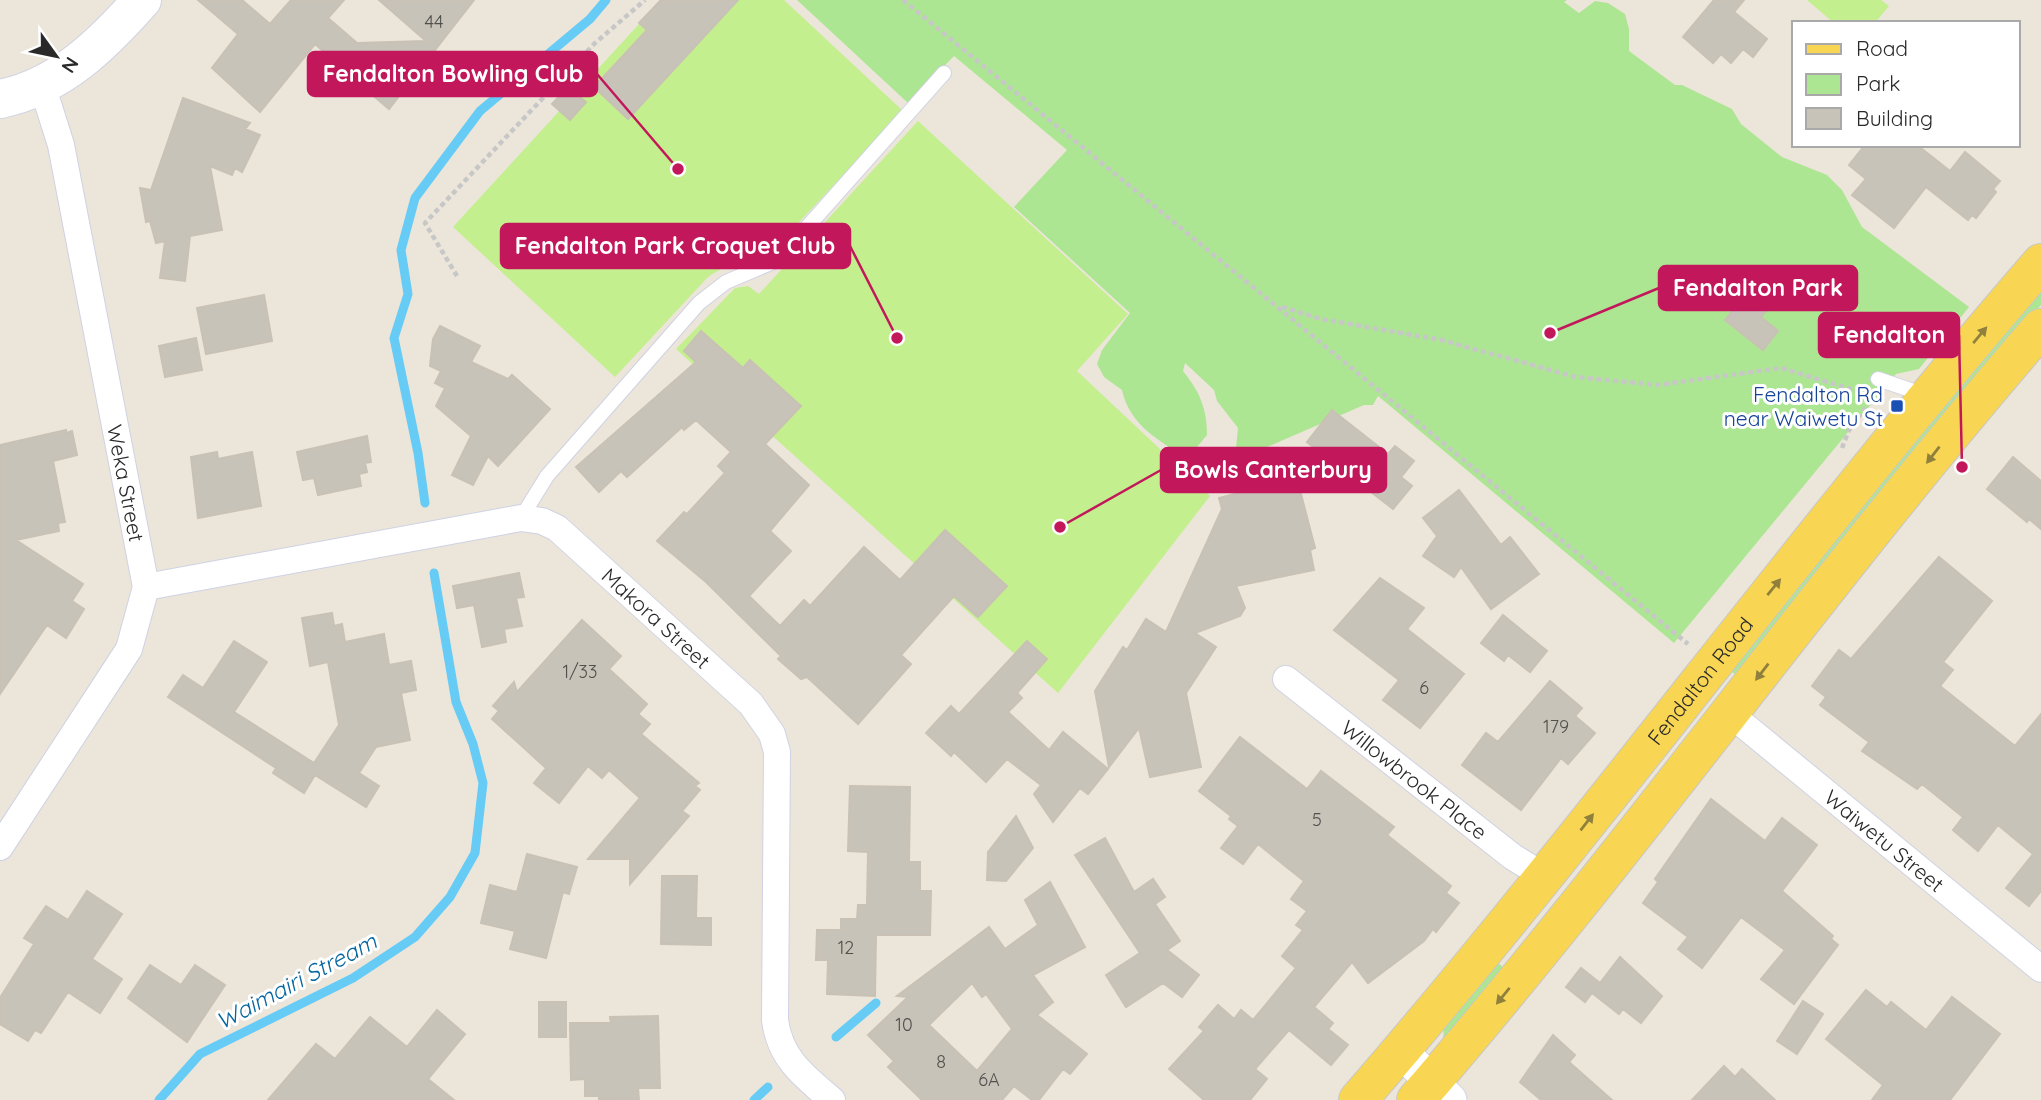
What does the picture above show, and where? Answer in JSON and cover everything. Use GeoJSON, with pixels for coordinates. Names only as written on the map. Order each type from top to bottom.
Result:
{"type":"FeatureCollection","features":[{"type":"Feature","properties":{"kind":"main road"},"geometry":{"type":"LineString","coordinates":[[0,99],[42,85],[101,45],[142,0]]}},
{"type":"Feature","properties":{"kind":"main road","name":"Fendalton Road"},"geometry":{"type":"LineString","coordinates":[[1358,1100],[1496,936],[1929,396],[2041,263]]}},
{"type":"Feature","properties":{"kind":"main road","name":"Fendalton Road"},"geometry":{"type":"LineString","coordinates":[[1433,1094],[1586,893],[1951,432],[2041,328]]}},
{"type":"Feature","properties":{"kind":"main road"},"geometry":{"type":"LineString","coordinates":[[1613,789],[1653,771],[1709,706],[1719,705],[1729,713]]}},
{"type":"Feature","properties":{"kind":"main road"},"geometry":{"type":"LineString","coordinates":[[1496,936],[1502,950],[1516,948],[1555,904],[1586,893]]}},
{"type":"Feature","properties":{"kind":"street","name":"Weka Street"},"geometry":{"type":"LineString","coordinates":[[0,847],[129,649],[141,614],[146,587],[61,145],[42,85]]}},
{"type":"Feature","properties":{"kind":"street","name":"Makora Street"},"geometry":{"type":"LineString","coordinates":[[146,587],[520,518],[542,521],[577,545],[751,704],[772,734],[777,752],[775,1020],[778,1041],[787,1057],[832,1100]]}},
{"type":"Feature","properties":{"kind":"street","name":"Willowbrook Place"},"geometry":{"type":"LineString","coordinates":[[1286,678],[1513,857],[1544,876]]}},
{"type":"Feature","properties":{"kind":"street","name":"Waiwetu Street"},"geometry":{"type":"LineString","coordinates":[[1729,713],[2041,969]]}},
{"type":"Feature","properties":{"kind":"street"},"geometry":{"type":"LineString","coordinates":[[1401,1051],[1433,1094]]}},
{"type":"Feature","properties":{"kind":"lane"},"geometry":{"type":"LineString","coordinates":[[520,518],[547,475],[699,303],[726,282],[778,260],[944,73]]}},
{"type":"Feature","properties":{"kind":"lane"},"geometry":{"type":"LineString","coordinates":[[1878,379],[1929,396]]}},
{"type":"Feature","properties":{"kind":"path"},"geometry":{"type":"LineString","coordinates":[[457,276],[425,223],[594,44],[645,0]]}},
{"type":"Feature","properties":{"kind":"path"},"geometry":{"type":"LineString","coordinates":[[903,0],[1696,651]]}},
{"type":"Feature","properties":{"kind":"path"},"geometry":{"type":"LineString","coordinates":[[1278,306],[1321,319],[1440,340],[1576,377],[1658,385],[1781,368],[1875,396]]}},
{"type":"Feature","properties":{"kind":"green space"},"geometry":{"type":"Polygon","coordinates":[[[661,0],[784,0],[903,111],[774,249],[759,257],[725,267],[707,278],[615,377],[453,227],[661,0]]]}},
{"type":"Feature","properties":{"kind":"green space"},"geometry":{"type":"Polygon","coordinates":[[[797,0],[1567,0],[1564,2],[1579,13],[1595,1],[1608,3],[1625,14],[1629,29],[1629,51],[1675,85],[1682,85],[1732,109],[1741,124],[1782,157],[1827,175],[1842,190],[1862,227],[1969,307],[1919,369],[1896,374],[1674,643],[1378,396],[1373,405],[1364,405],[1267,447],[1240,468],[1230,485],[1221,491],[1216,486],[1236,448],[1238,428],[1217,401],[1214,390],[1185,363],[1183,371],[1198,394],[1206,417],[1207,435],[1197,447],[1180,454],[1144,428],[1130,411],[1122,390],[1104,377],[1097,364],[1102,350],[1130,313],[1014,207],[1067,150],[954,56],[908,103],[797,0]]]}},
{"type":"Feature","properties":{"kind":"green space"},"geometry":{"type":"Polygon","coordinates":[[[1807,0],[1881,0],[1889,6],[1877,21],[1832,21],[1807,0]]]}},
{"type":"Feature","properties":{"kind":"green space"},"geometry":{"type":"Polygon","coordinates":[[[918,121],[1128,314],[1077,371],[1210,496],[1058,693],[676,349],[735,288],[748,286],[759,294],[918,121]]]}},
{"type":"Feature","properties":{"kind":"green space"},"geometry":{"type":"Polygon","coordinates":[[[2041,287],[2041,305],[1739,676],[1726,669],[2041,287]]]}},
{"type":"Feature","properties":{"kind":"green space"},"geometry":{"type":"Polygon","coordinates":[[[1495,961],[1502,966],[1501,972],[1443,1040],[1444,1026],[1495,961]]]}},
{"type":"Feature","properties":{"kind":"building"},"geometry":{"type":"Polygon","coordinates":[[[198,0],[242,0],[270,24],[291,0],[344,0],[328,18],[357,43],[426,41],[379,0],[474,0],[389,109],[369,92],[365,96],[347,80],[351,76],[315,44],[260,112],[212,68],[238,34],[198,0]]]}},
{"type":"Feature","properties":{"kind":"building"},"geometry":{"type":"Polygon","coordinates":[[[661,0],[738,0],[628,119],[594,87],[647,30],[639,23],[661,0]]]}},
{"type":"Feature","properties":{"kind":"building"},"geometry":{"type":"Polygon","coordinates":[[[1714,0],[1744,0],[1734,12],[1767,39],[1753,57],[1743,49],[1731,63],[1721,54],[1713,63],[1683,37],[1714,0]]]}},
{"type":"Feature","properties":{"kind":"building"},"geometry":{"type":"Polygon","coordinates":[[[568,87],[586,102],[570,120],[552,104],[568,87]]]}},
{"type":"Feature","properties":{"kind":"building"},"geometry":{"type":"Polygon","coordinates":[[[183,98],[250,123],[245,129],[260,135],[242,172],[235,168],[232,175],[210,166],[222,230],[190,236],[185,281],[160,278],[165,241],[156,243],[150,221],[146,222],[140,188],[151,190],[183,98]]]}},
{"type":"Feature","properties":{"kind":"building"},"geometry":{"type":"Polygon","coordinates":[[[1863,147],[1920,147],[1950,171],[1965,152],[2000,181],[1993,189],[1996,192],[1976,218],[1972,215],[1968,220],[1926,187],[1894,228],[1852,195],[1866,179],[1849,165],[1863,147]]]}},
{"type":"Feature","properties":{"kind":"building"},"geometry":{"type":"Polygon","coordinates":[[[1766,270],[1786,286],[1761,317],[1778,331],[1763,350],[1725,320],[1766,270]]]}},
{"type":"Feature","properties":{"kind":"building"},"geometry":{"type":"Polygon","coordinates":[[[264,295],[272,341],[206,354],[197,308],[264,295]]]}},
{"type":"Feature","properties":{"kind":"building"},"geometry":{"type":"Polygon","coordinates":[[[440,326],[480,346],[471,362],[508,379],[512,375],[550,409],[498,466],[488,456],[473,485],[452,475],[471,436],[436,406],[445,388],[435,383],[441,371],[430,366],[433,339],[440,326]]]}},
{"type":"Feature","properties":{"kind":"building"},"geometry":{"type":"Polygon","coordinates":[[[701,331],[743,368],[750,360],[801,406],[765,444],[809,485],[770,531],[791,551],[749,596],[780,626],[804,600],[810,606],[864,547],[900,580],[945,530],[1007,586],[978,617],[954,596],[901,655],[911,664],[858,724],[807,677],[801,679],[778,659],[781,656],[706,582],[657,541],[684,512],[687,514],[725,473],[718,466],[731,452],[696,420],[684,430],[682,427],[627,477],[621,471],[599,492],[576,467],[696,362],[684,351],[701,331]]]}},
{"type":"Feature","properties":{"kind":"building"},"geometry":{"type":"Polygon","coordinates":[[[196,338],[202,370],[165,377],[159,346],[196,338]]]}},
{"type":"Feature","properties":{"kind":"building"},"geometry":{"type":"Polygon","coordinates":[[[1332,410],[1388,454],[1395,446],[1414,461],[1401,477],[1412,486],[1393,509],[1307,442],[1332,410]]]}},
{"type":"Feature","properties":{"kind":"building"},"geometry":{"type":"Polygon","coordinates":[[[66,430],[66,433],[72,431],[77,455],[53,461],[65,522],[58,523],[59,531],[16,540],[83,584],[72,601],[84,609],[66,638],[47,625],[0,694],[0,445],[66,430]]]}},
{"type":"Feature","properties":{"kind":"building"},"geometry":{"type":"Polygon","coordinates":[[[367,436],[371,462],[365,463],[367,472],[359,474],[361,486],[318,495],[314,478],[303,480],[297,452],[367,436]]]}},
{"type":"Feature","properties":{"kind":"building"},"geometry":{"type":"Polygon","coordinates":[[[217,452],[218,459],[252,452],[261,506],[198,518],[191,457],[217,452]]]}},
{"type":"Feature","properties":{"kind":"building"},"geometry":{"type":"Polygon","coordinates":[[[2013,457],[2041,481],[2041,529],[2029,519],[2027,522],[1987,489],[2013,457]]]}},
{"type":"Feature","properties":{"kind":"building"},"geometry":{"type":"Polygon","coordinates":[[[1295,471],[1315,548],[1310,550],[1314,570],[1236,586],[1245,608],[1240,616],[1195,633],[1216,647],[1186,693],[1201,767],[1150,777],[1139,728],[1109,767],[1095,691],[1123,647],[1127,650],[1146,619],[1166,632],[1222,509],[1219,498],[1262,487],[1261,478],[1295,471]]]}},
{"type":"Feature","properties":{"kind":"building"},"geometry":{"type":"Polygon","coordinates":[[[1459,490],[1501,545],[1510,537],[1539,574],[1491,609],[1461,567],[1454,577],[1423,556],[1437,536],[1423,518],[1459,490]]]}},
{"type":"Feature","properties":{"kind":"building"},"geometry":{"type":"Polygon","coordinates":[[[1939,557],[1992,601],[1943,662],[1953,670],[1940,686],[2015,746],[2041,714],[2041,891],[2029,906],[2006,888],[2033,854],[1998,825],[1978,851],[1953,830],[1963,817],[1922,784],[1917,789],[1862,751],[1869,742],[1820,705],[1826,697],[1812,686],[1839,650],[1851,659],[1939,557]]]}},
{"type":"Feature","properties":{"kind":"building"},"geometry":{"type":"Polygon","coordinates":[[[519,573],[524,597],[516,598],[522,626],[504,629],[506,642],[482,647],[474,605],[457,608],[453,586],[519,573]]]}},
{"type":"Feature","properties":{"kind":"building"},"geometry":{"type":"Polygon","coordinates":[[[1380,578],[1424,608],[1407,629],[1464,674],[1420,728],[1383,700],[1399,680],[1334,630],[1380,578]]]}},
{"type":"Feature","properties":{"kind":"building"},"geometry":{"type":"Polygon","coordinates":[[[332,613],[334,626],[342,624],[345,642],[384,634],[389,665],[411,661],[416,690],[401,693],[410,740],[376,747],[359,773],[379,786],[366,807],[315,775],[304,793],[273,773],[276,768],[168,697],[183,675],[203,688],[234,641],[267,662],[234,712],[314,763],[339,725],[328,662],[310,666],[302,618],[332,613]]]}},
{"type":"Feature","properties":{"kind":"building"},"geometry":{"type":"Polygon","coordinates":[[[1503,615],[1547,651],[1530,672],[1508,655],[1504,661],[1481,643],[1503,615]]]}},
{"type":"Feature","properties":{"kind":"building"},"geometry":{"type":"Polygon","coordinates":[[[582,620],[621,656],[609,669],[647,704],[638,714],[650,724],[641,734],[699,783],[695,786],[700,790],[682,811],[689,816],[630,884],[630,859],[588,859],[640,798],[609,770],[602,778],[588,766],[559,803],[534,783],[546,768],[492,719],[499,711],[493,706],[514,682],[517,692],[582,620]]]}},
{"type":"Feature","properties":{"kind":"building"},"geometry":{"type":"Polygon","coordinates":[[[1027,641],[1047,659],[1017,693],[1022,698],[1008,712],[1049,750],[1063,732],[1108,769],[1088,794],[1080,788],[1053,822],[1034,794],[1041,785],[1007,759],[986,782],[954,752],[951,756],[926,733],[951,706],[959,714],[1027,641]]]}},
{"type":"Feature","properties":{"kind":"building"},"geometry":{"type":"Polygon","coordinates":[[[1550,681],[1582,708],[1575,716],[1595,733],[1568,764],[1561,758],[1521,810],[1462,765],[1486,733],[1498,742],[1550,681]]]}},
{"type":"Feature","properties":{"kind":"building"},"geometry":{"type":"Polygon","coordinates":[[[1240,737],[1307,789],[1321,771],[1394,827],[1387,835],[1451,886],[1446,893],[1459,903],[1436,932],[1433,929],[1424,941],[1368,983],[1352,962],[1314,1007],[1333,1023],[1328,1029],[1348,1045],[1331,1065],[1289,1030],[1255,1069],[1267,1079],[1250,1100],[1204,1100],[1169,1069],[1204,1031],[1199,1027],[1218,1005],[1234,1019],[1241,1010],[1253,1020],[1296,968],[1282,956],[1303,930],[1296,925],[1307,911],[1291,899],[1304,881],[1258,844],[1243,864],[1221,848],[1238,826],[1229,819],[1231,816],[1199,791],[1240,737]]]}},
{"type":"Feature","properties":{"kind":"building"},"geometry":{"type":"Polygon","coordinates":[[[850,786],[910,787],[909,862],[920,862],[920,891],[931,891],[930,935],[876,935],[875,996],[827,994],[828,960],[816,960],[817,930],[841,930],[841,919],[857,919],[858,905],[867,905],[868,852],[848,851],[850,786]]]}},
{"type":"Feature","properties":{"kind":"building"},"geometry":{"type":"Polygon","coordinates":[[[1711,799],[1765,841],[1782,818],[1817,845],[1782,891],[1833,936],[1831,939],[1838,945],[1794,1004],[1761,979],[1785,950],[1741,917],[1702,968],[1678,949],[1688,937],[1643,903],[1658,882],[1655,879],[1711,799]]]}},
{"type":"Feature","properties":{"kind":"building"},"geometry":{"type":"Polygon","coordinates":[[[1016,816],[1033,848],[1006,881],[987,880],[988,852],[1016,816]]]}},
{"type":"Feature","properties":{"kind":"building"},"geometry":{"type":"Polygon","coordinates":[[[1105,838],[1134,892],[1153,879],[1165,897],[1155,904],[1180,941],[1167,950],[1199,975],[1182,997],[1163,983],[1126,1007],[1106,975],[1140,953],[1075,855],[1105,838]]]}},
{"type":"Feature","properties":{"kind":"building"},"geometry":{"type":"Polygon","coordinates":[[[527,854],[577,867],[569,894],[563,892],[546,958],[510,949],[515,931],[481,923],[490,885],[517,892],[527,854]]]}},
{"type":"Feature","properties":{"kind":"building"},"geometry":{"type":"Polygon","coordinates":[[[662,876],[697,876],[696,918],[711,918],[711,945],[661,944],[662,876]]]}},
{"type":"Feature","properties":{"kind":"building"},"geometry":{"type":"Polygon","coordinates":[[[1050,882],[1085,947],[1033,975],[1053,1002],[1037,1015],[1087,1054],[1070,1074],[1063,1069],[1039,1100],[1032,1100],[1014,1086],[1002,1100],[922,1100],[888,1067],[894,1061],[868,1035],[908,997],[897,996],[989,927],[1005,949],[1038,925],[1025,900],[1050,882]],[[972,983],[929,1025],[977,1071],[1012,1029],[986,994],[982,997],[972,983]]]}},
{"type":"Feature","properties":{"kind":"building"},"geometry":{"type":"Polygon","coordinates":[[[87,891],[122,914],[92,959],[122,979],[100,1013],[68,992],[41,1033],[35,1030],[28,1041],[0,1024],[0,998],[34,944],[24,938],[46,906],[68,920],[87,891]]]}},
{"type":"Feature","properties":{"kind":"building"},"geometry":{"type":"Polygon","coordinates":[[[1620,957],[1662,996],[1641,1023],[1623,1009],[1619,1014],[1592,993],[1585,1002],[1566,987],[1581,968],[1600,983],[1620,957]]]}},
{"type":"Feature","properties":{"kind":"building"},"geometry":{"type":"Polygon","coordinates":[[[150,965],[181,985],[195,965],[225,985],[187,1042],[128,998],[150,965]]]}},
{"type":"Feature","properties":{"kind":"building"},"geometry":{"type":"Polygon","coordinates":[[[1866,990],[1887,1007],[1891,1002],[1926,1030],[1952,997],[2000,1034],[1950,1100],[1872,1100],[1883,1085],[1826,1039],[1866,990]]]}},
{"type":"Feature","properties":{"kind":"building"},"geometry":{"type":"Polygon","coordinates":[[[1803,1001],[1823,1014],[1797,1054],[1777,1041],[1803,1001]]]}},
{"type":"Feature","properties":{"kind":"building"},"geometry":{"type":"Polygon","coordinates":[[[539,1002],[566,1002],[566,1037],[539,1037],[539,1002]]]}},
{"type":"Feature","properties":{"kind":"building"},"geometry":{"type":"Polygon","coordinates":[[[437,1010],[465,1034],[428,1079],[454,1100],[268,1100],[316,1044],[335,1059],[370,1017],[407,1047],[437,1010]]]}},
{"type":"Feature","properties":{"kind":"building"},"geometry":{"type":"Polygon","coordinates":[[[658,1016],[660,1088],[638,1088],[639,1100],[585,1096],[585,1079],[571,1080],[570,1023],[611,1023],[610,1017],[658,1016]]]}},
{"type":"Feature","properties":{"kind":"building"},"geometry":{"type":"Polygon","coordinates":[[[1553,1035],[1575,1055],[1569,1062],[1612,1100],[1541,1100],[1520,1082],[1553,1035]]]}},
{"type":"Feature","properties":{"kind":"building"},"geometry":{"type":"Polygon","coordinates":[[[1724,1066],[1735,1077],[1742,1069],[1775,1100],[1692,1100],[1724,1066]]]}},
{"type":"Feature","properties":{"kind":"waterway","name":"Waimairi Stream"},"geometry":{"type":"LineString","coordinates":[[425,503],[418,453],[394,338],[408,294],[401,250],[415,198],[480,111],[590,19],[606,0]]}},
{"type":"Feature","properties":{"kind":"waterway","name":"Waimairi Stream"},"geometry":{"type":"LineString","coordinates":[[159,1100],[200,1054],[353,978],[415,937],[450,897],[475,853],[483,783],[473,744],[456,702],[434,573]]}},
{"type":"Feature","properties":{"kind":"waterway"},"geometry":{"type":"LineString","coordinates":[[836,1037],[876,1003]]}},
{"type":"Feature","properties":{"kind":"waterway"},"geometry":{"type":"LineString","coordinates":[[754,1100],[768,1087]]}},
{"type":"Feature","properties":{"kind":"place","name":"Fendalton Bowling Club"},"geometry":{"type":"Point","coordinates":[678,169]}},
{"type":"Feature","properties":{"kind":"place","name":"Fendalton Park"},"geometry":{"type":"Point","coordinates":[1550,333]}},
{"type":"Feature","properties":{"kind":"place","name":"Fendalton Park Croquet Club"},"geometry":{"type":"Point","coordinates":[897,338]}},
{"type":"Feature","properties":{"kind":"place","name":"Fendalton Rd near Waiwetu St"},"geometry":{"type":"Point","coordinates":[1897,406]}},
{"type":"Feature","properties":{"kind":"place","name":"Fendalton"},"geometry":{"type":"Point","coordinates":[1962,467]}},
{"type":"Feature","properties":{"kind":"place","name":"Bowls Canterbury"},"geometry":{"type":"Point","coordinates":[1060,527]}}]}
